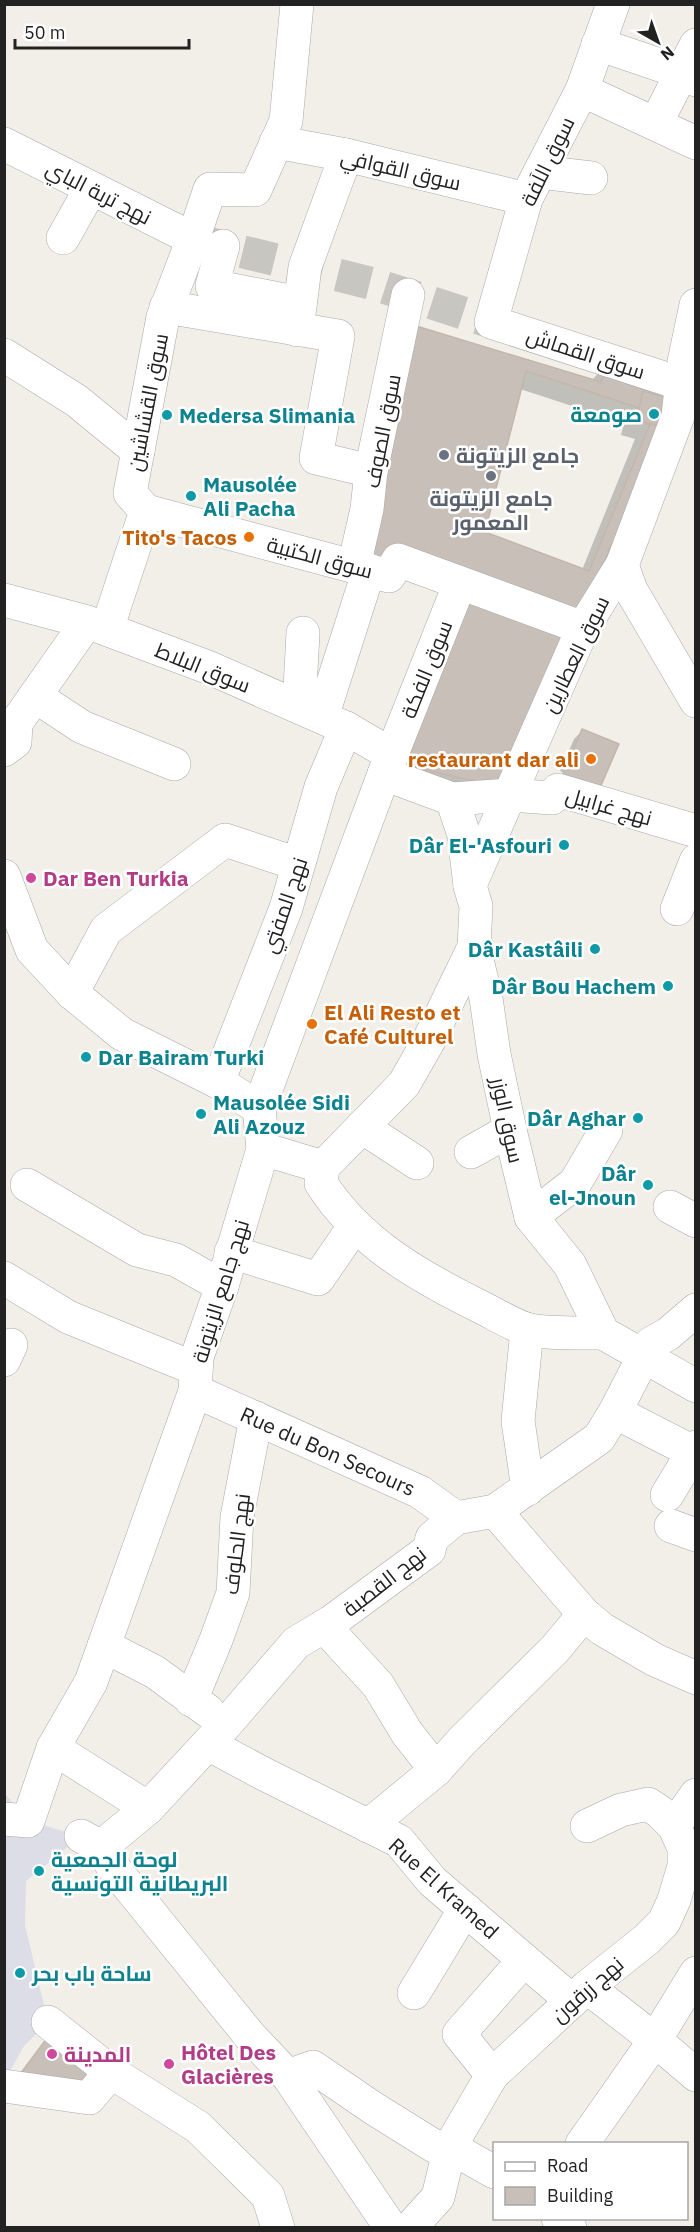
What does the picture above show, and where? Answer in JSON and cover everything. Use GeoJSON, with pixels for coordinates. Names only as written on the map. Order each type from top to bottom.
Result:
{"type":"FeatureCollection","features":[{"type":"Feature","properties":{"kind":"street"},"geometry":{"type":"LineString","coordinates":[[297,4],[286,121],[255,190],[210,189],[208,243],[212,286],[299,317],[338,336],[316,458],[371,471]]}},
{"type":"Feature","properties":{"kind":"street","name":"سوق اللَفة"},"geometry":{"type":"LineString","coordinates":[[491,322],[533,186],[582,90],[613,4]]}},
{"type":"Feature","properties":{"kind":"street"},"geometry":{"type":"LineString","coordinates":[[598,45],[691,66],[657,123]]}},
{"type":"Feature","properties":{"kind":"street"},"geometry":{"type":"LineString","coordinates":[[582,90],[696,143]]}},
{"type":"Feature","properties":{"kind":"street","name":"سوق القوافي"},"geometry":{"type":"LineString","coordinates":[[276,142],[533,186],[591,178]]}},
{"type":"Feature","properties":{"kind":"street","name":"نهج تربة الباي"},"geometry":{"type":"LineString","coordinates":[[4,144],[208,243]]}},
{"type":"Feature","properties":{"kind":"street"},"geometry":{"type":"LineString","coordinates":[[299,317],[304,267],[346,155]]}},
{"type":"Feature","properties":{"kind":"street"},"geometry":{"type":"LineString","coordinates":[[63,238],[91,188]]}},
{"type":"Feature","properties":{"kind":"street","name":"سوق القشاشين"},"geometry":{"type":"LineString","coordinates":[[146,511],[130,493],[166,307],[208,243]]}},
{"type":"Feature","properties":{"kind":"street","name":"سوق الصوف"},"geometry":{"type":"LineString","coordinates":[[322,717],[362,568],[371,471],[408,295]]}},
{"type":"Feature","properties":{"kind":"street","name":"سوق العطارين"},"geometry":{"type":"LineString","coordinates":[[470,886],[583,628],[622,565],[685,408],[696,305]]}},
{"type":"Feature","properties":{"kind":"street"},"geometry":{"type":"LineString","coordinates":[[166,307],[299,317]]}},
{"type":"Feature","properties":{"kind":"street","name":"سوق القماش"},"geometry":{"type":"LineString","coordinates":[[491,322],[685,408]]}},
{"type":"Feature","properties":{"kind":"street"},"geometry":{"type":"LineString","coordinates":[[4,355],[77,401],[138,451]]}},
{"type":"Feature","properties":{"kind":"street"},"geometry":{"type":"LineString","coordinates":[[4,750],[15,742],[16,723],[35,696],[97,626],[146,511]]}},
{"type":"Feature","properties":{"kind":"street","name":"سوق الكتبية"},"geometry":{"type":"LineString","coordinates":[[146,511],[389,576],[398,560],[583,628]]}},
{"type":"Feature","properties":{"kind":"street"},"geometry":{"type":"LineString","coordinates":[[622,565],[631,590],[696,701]]}},
{"type":"Feature","properties":{"kind":"street","name":"سوق الفكة"},"geometry":{"type":"LineString","coordinates":[[388,765],[460,583]]}},
{"type":"Feature","properties":{"kind":"street","name":"سوق البلاط"},"geometry":{"type":"LineString","coordinates":[[4,600],[97,626],[210,668],[322,717],[388,765]]}},
{"type":"Feature","properties":{"kind":"street"},"geometry":{"type":"LineString","coordinates":[[303,633],[322,717]]}},
{"type":"Feature","properties":{"kind":"street"},"geometry":{"type":"LineString","coordinates":[[35,696],[82,727],[174,764]]}},
{"type":"Feature","properties":{"kind":"street","name":"نهج المفتي"},"geometry":{"type":"LineString","coordinates":[[218,1082],[286,908],[321,787],[322,717]]}},
{"type":"Feature","properties":{"kind":"street","name":"نهج غرابيل"},"geometry":{"type":"LineString","coordinates":[[388,765],[452,799],[510,795],[552,798],[558,790],[696,831]]}},
{"type":"Feature","properties":{"kind":"street","name":"نهج جامع الزيتونة"},"geometry":{"type":"LineString","coordinates":[[16,1820],[53,1748],[91,1682],[104,1646],[195,1380],[197,1358],[222,1286],[263,1149],[259,1108],[388,765]]}},
{"type":"Feature","properties":{"kind":"street"},"geometry":{"type":"LineString","coordinates":[[452,799],[464,835],[470,886]]}},
{"type":"Feature","properties":{"kind":"street"},"geometry":{"type":"LineString","coordinates":[[72,993],[106,930],[225,840],[298,864]]}},
{"type":"Feature","properties":{"kind":"street"},"geometry":{"type":"LineString","coordinates":[[677,909],[696,861]]}},
{"type":"Feature","properties":{"kind":"street"},"geometry":{"type":"LineString","coordinates":[[4,876],[18,945],[122,1034],[218,1082],[259,1108]]}},
{"type":"Feature","properties":{"kind":"street","name":"سوق الوزر"},"geometry":{"type":"LineString","coordinates":[[470,886],[476,906],[474,947],[486,998],[494,1054],[510,1130],[531,1217],[570,1265],[603,1333]]}},
{"type":"Feature","properties":{"kind":"street"},"geometry":{"type":"LineString","coordinates":[[474,947],[428,1042],[404,1084],[323,1167],[321,1183],[335,1205],[355,1225],[406,1268],[439,1287],[527,1330],[603,1333],[643,1358],[696,1386]]}},
{"type":"Feature","properties":{"kind":"street"},"geometry":{"type":"LineString","coordinates":[[362,1127],[417,1163]]}},
{"type":"Feature","properties":{"kind":"street"},"geometry":{"type":"LineString","coordinates":[[471,1152],[510,1130]]}},
{"type":"Feature","properties":{"kind":"street"},"geometry":{"type":"LineString","coordinates":[[531,1217],[575,1183],[606,1130]]}},
{"type":"Feature","properties":{"kind":"street"},"geometry":{"type":"LineString","coordinates":[[263,1149],[323,1167]]}},
{"type":"Feature","properties":{"kind":"street"},"geometry":{"type":"LineString","coordinates":[[27,1185],[137,1250],[176,1260],[222,1286]]}},
{"type":"Feature","properties":{"kind":"street"},"geometry":{"type":"LineString","coordinates":[[231,1252],[318,1279],[355,1225]]}},
{"type":"Feature","properties":{"kind":"street","name":"Rue du Bon Secours"},"geometry":{"type":"LineString","coordinates":[[4,1278],[68,1317],[195,1380],[256,1418],[420,1492],[456,1518]]}},
{"type":"Feature","properties":{"kind":"street","name":"نهج القصبة"},"geometry":{"type":"LineString","coordinates":[[288,2076],[250,2036],[91,1842],[148,1808],[218,1733],[296,1643],[324,1626],[429,1550],[432,1538],[456,1518],[495,1511],[599,1438],[650,1344],[668,1334],[696,1310]]}},
{"type":"Feature","properties":{"kind":"street"},"geometry":{"type":"LineString","coordinates":[[527,1330],[518,1421],[528,1489]]}},
{"type":"Feature","properties":{"kind":"street"},"geometry":{"type":"LineString","coordinates":[[615,1412],[694,1449],[678,1519]]}},
{"type":"Feature","properties":{"kind":"street","name":"نهج الحلوف"},"geometry":{"type":"LineString","coordinates":[[191,1700],[233,1593],[237,1517],[256,1418]]}},
{"type":"Feature","properties":{"kind":"street"},"geometry":{"type":"LineString","coordinates":[[495,1511],[584,1614],[602,1629],[656,1660],[696,1678]]}},
{"type":"Feature","properties":{"kind":"street"},"geometry":{"type":"LineString","coordinates":[[368,1826],[436,1770],[555,1649],[584,1614]]}},
{"type":"Feature","properties":{"kind":"street"},"geometry":{"type":"LineString","coordinates":[[324,1626],[378,1685],[406,1733],[436,1770]]}},
{"type":"Feature","properties":{"kind":"street","name":"Rue El Kramed"},"geometry":{"type":"LineString","coordinates":[[104,1646],[155,1672],[191,1700],[218,1733],[368,1826],[399,1841],[432,1881],[524,1960],[655,2040],[696,2075]]}},
{"type":"Feature","properties":{"kind":"street"},"geometry":{"type":"LineString","coordinates":[[53,1748],[148,1808]]}},
{"type":"Feature","properties":{"kind":"street"},"geometry":{"type":"LineString","coordinates":[[674,1826],[696,1795]]}},
{"type":"Feature","properties":{"kind":"street","name":"نهج زرقون"},"geometry":{"type":"LineString","coordinates":[[410,2228],[438,2197],[450,2147],[492,2075],[580,1994],[685,1904],[684,1848],[674,1826],[660,1812],[648,1804],[621,1810],[586,1826]]}},
{"type":"Feature","properties":{"kind":"street"},"geometry":{"type":"LineString","coordinates":[[414,1993],[465,1909]]}},
{"type":"Feature","properties":{"kind":"street"},"geometry":{"type":"LineString","coordinates":[[492,2075],[459,2034],[524,1960]]}},
{"type":"Feature","properties":{"kind":"street"},"geometry":{"type":"LineString","coordinates":[[583,2142],[655,2040],[696,1973]]}},
{"type":"Feature","properties":{"kind":"street"},"geometry":{"type":"LineString","coordinates":[[48,2022],[111,2072],[198,2127],[268,2196],[278,2228]]}},
{"type":"Feature","properties":{"kind":"street"},"geometry":{"type":"LineString","coordinates":[[391,2228],[288,2076],[313,2067],[434,2146],[450,2147],[493,2171]]}},
{"type":"Feature","properties":{"kind":"street"},"geometry":{"type":"LineString","coordinates":[[4,2086],[89,2098],[111,2072]]}},
{"type":"Feature","properties":{"kind":"shaded area","name":"ساحة باب بحر"},"geometry":{"type":"Polygon","coordinates":[[[5,1794],[28,1821],[81,1836],[26,1881],[25,1925],[48,2022],[24,2046],[5,2080],[5,1794]]]}},
{"type":"Feature","properties":{"kind":"building","name":"جامع الزيتونة"},"geometry":{"type":"Polygon","coordinates":[[[413,325],[601,382],[609,360],[662,378],[660,396],[675,400],[632,501],[577,620],[359,562],[413,325]],[[526,371],[485,532],[589,571],[650,424],[636,420],[639,408],[526,371]]]}},
{"type":"Feature","properties":{"kind":"building","name":"صومعة"},"geometry":{"type":"Polygon","coordinates":[[[643,391],[675,400],[666,428],[636,420],[643,391]]]}},
{"type":"Feature","properties":{"kind":"building"},"geometry":{"type":"Polygon","coordinates":[[[470,594],[575,635],[507,790],[474,792],[473,781],[405,765],[470,594]]]}},
{"type":"Feature","properties":{"kind":"building","name":"restaurant dar ali"},"geometry":{"type":"Polygon","coordinates":[[[582,729],[619,744],[599,790],[563,774],[582,729]]]}},
{"type":"Feature","properties":{"kind":"building","name":"المدينة"},"geometry":{"type":"Polygon","coordinates":[[[47,2038],[93,2071],[79,2088],[15,2081],[47,2038]]]}},
{"type":"Feature","properties":{"kind":"tunnel"},"geometry":{"type":"LineString","coordinates":[[195,240],[374,284],[491,322]]}},
{"type":"Feature","properties":{"kind":"place","name":"صومعة"},"geometry":{"type":"Point","coordinates":[654,414]}},
{"type":"Feature","properties":{"kind":"place","name":"Medersa Slimania"},"geometry":{"type":"Point","coordinates":[167,415]}},
{"type":"Feature","properties":{"kind":"place","name":"جامع الزيتونة"},"geometry":{"type":"Point","coordinates":[444,455]}},
{"type":"Feature","properties":{"kind":"place","name":"جامع الزيتونة المعمور"},"geometry":{"type":"Point","coordinates":[491,476]}},
{"type":"Feature","properties":{"kind":"place","name":"Mausolée Ali Pacha"},"geometry":{"type":"Point","coordinates":[191,496]}},
{"type":"Feature","properties":{"kind":"place","name":"Tito's Tacos"},"geometry":{"type":"Point","coordinates":[249,537]}},
{"type":"Feature","properties":{"kind":"place","name":"restaurant dar ali"},"geometry":{"type":"Point","coordinates":[591,759]}},
{"type":"Feature","properties":{"kind":"place","name":"Dâr El-'Asfouri"},"geometry":{"type":"Point","coordinates":[564,845]}},
{"type":"Feature","properties":{"kind":"place","name":"Dar Ben Turkia"},"geometry":{"type":"Point","coordinates":[31,878]}},
{"type":"Feature","properties":{"kind":"place","name":"Dâr Kastâili"},"geometry":{"type":"Point","coordinates":[595,949]}},
{"type":"Feature","properties":{"kind":"place","name":"Dâr Bou Hachem"},"geometry":{"type":"Point","coordinates":[668,986]}},
{"type":"Feature","properties":{"kind":"place","name":"El Ali Resto et Café Culturel"},"geometry":{"type":"Point","coordinates":[312,1024]}},
{"type":"Feature","properties":{"kind":"place","name":"Dar Bairam Turki"},"geometry":{"type":"Point","coordinates":[86,1057]}},
{"type":"Feature","properties":{"kind":"place","name":"Mausolée Sidi Ali Azouz"},"geometry":{"type":"Point","coordinates":[201,1114]}},
{"type":"Feature","properties":{"kind":"place","name":"Dâr Aghar"},"geometry":{"type":"Point","coordinates":[638,1118]}},
{"type":"Feature","properties":{"kind":"place","name":"Dâr el-Jnoun"},"geometry":{"type":"Point","coordinates":[648,1185]}},
{"type":"Feature","properties":{"kind":"place","name":"لوحة الجمعية البريطانية التونسية"},"geometry":{"type":"Point","coordinates":[39,1871]}},
{"type":"Feature","properties":{"kind":"place","name":"ساحة باب بحر"},"geometry":{"type":"Point","coordinates":[20,1973]}},
{"type":"Feature","properties":{"kind":"place","name":"المدينة"},"geometry":{"type":"Point","coordinates":[52,2054]}},
{"type":"Feature","properties":{"kind":"place","name":"Hôtel Des Glacières"},"geometry":{"type":"Point","coordinates":[169,2064]}}]}
